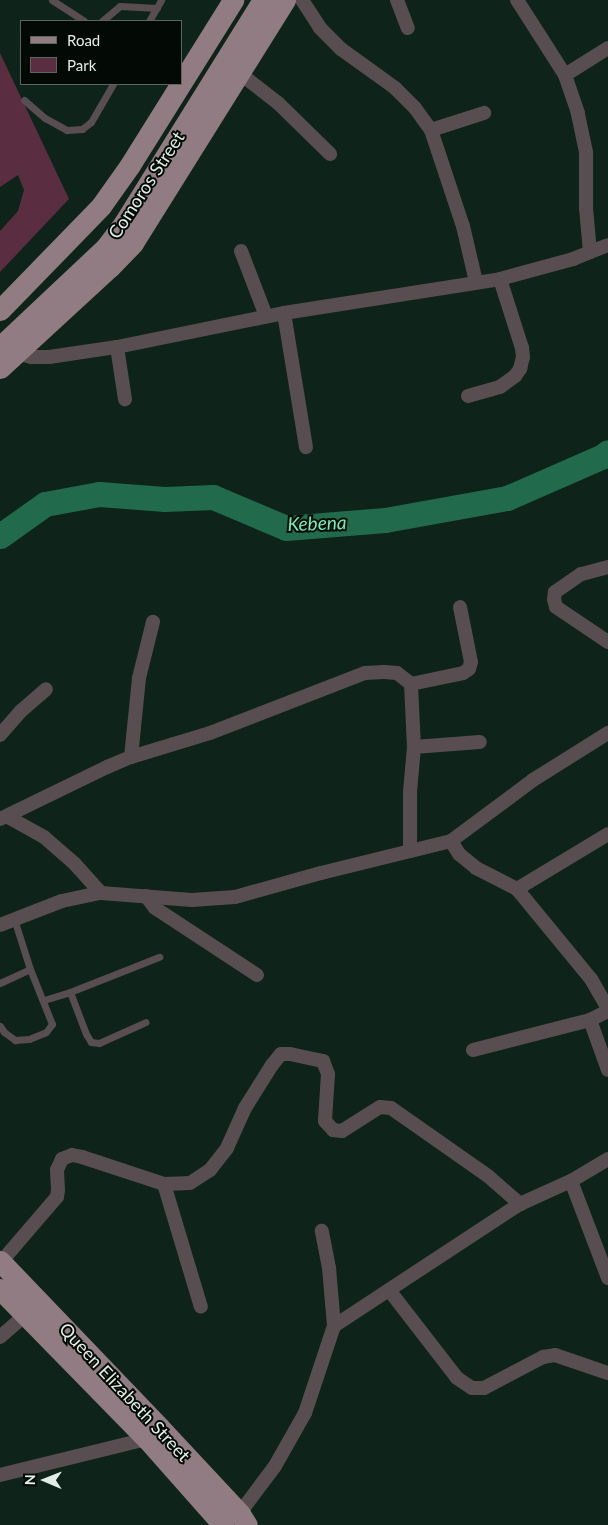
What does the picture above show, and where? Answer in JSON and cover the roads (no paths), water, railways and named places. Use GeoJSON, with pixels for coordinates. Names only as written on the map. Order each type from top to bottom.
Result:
{"type":"FeatureCollection","features":[{"type":"Feature","properties":{"kind":"main road","name":"Comoros Street"},"geometry":{"type":"LineString","coordinates":[[182,82],[233,0]]}},
{"type":"Feature","properties":{"kind":"main road","name":"Comoros Street"},"geometry":{"type":"LineString","coordinates":[[8,350],[106,247],[263,0]]}},
{"type":"Feature","properties":{"kind":"main road"},"geometry":{"type":"LineString","coordinates":[[0,368],[8,350],[132,243],[238,72],[286,0]]}},
{"type":"Feature","properties":{"kind":"main road","name":"Comoros Street"},"geometry":{"type":"LineString","coordinates":[[0,310],[102,206],[180,85]]}},
{"type":"Feature","properties":{"kind":"main road","name":"Queen Elizabeth Street"},"geometry":{"type":"LineString","coordinates":[[0,1262],[100,1363],[235,1522]]}},
{"type":"Feature","properties":{"kind":"main road","name":"Queen Elizabeth Street"},"geometry":{"type":"LineString","coordinates":[[0,1289],[147,1439],[235,1522]]}},
{"type":"Feature","properties":{"kind":"street"},"geometry":{"type":"LineString","coordinates":[[302,0],[320,28],[341,49],[395,88],[415,108],[431,130],[463,226],[476,282]]}},
{"type":"Feature","properties":{"kind":"street"},"geometry":{"type":"LineString","coordinates":[[397,0],[408,28]]}},
{"type":"Feature","properties":{"kind":"street"},"geometry":{"type":"LineString","coordinates":[[517,0],[565,75],[578,113],[586,152],[586,208],[590,252]]}},
{"type":"Feature","properties":{"kind":"street"},"geometry":{"type":"LineString","coordinates":[[565,75],[608,48]]}},
{"type":"Feature","properties":{"kind":"street"},"geometry":{"type":"LineString","coordinates":[[238,72],[278,103],[330,154]]}},
{"type":"Feature","properties":{"kind":"street"},"geometry":{"type":"LineString","coordinates":[[431,130],[484,113]]}},
{"type":"Feature","properties":{"kind":"street"},"geometry":{"type":"LineString","coordinates":[[8,350],[31,357],[49,357],[117,347],[266,316],[500,279],[573,259],[607,247]]}},
{"type":"Feature","properties":{"kind":"street"},"geometry":{"type":"LineString","coordinates":[[241,251],[266,316]]}},
{"type":"Feature","properties":{"kind":"street"},"geometry":{"type":"LineString","coordinates":[[468,396],[500,387],[515,376],[521,363],[522,348],[500,279]]}},
{"type":"Feature","properties":{"kind":"street"},"geometry":{"type":"LineString","coordinates":[[284,313],[306,447]]}},
{"type":"Feature","properties":{"kind":"street"},"geometry":{"type":"LineString","coordinates":[[117,347],[125,399]]}},
{"type":"Feature","properties":{"kind":"street"},"geometry":{"type":"LineString","coordinates":[[608,567],[580,574],[555,592],[554,599],[556,607],[608,642]]}},
{"type":"Feature","properties":{"kind":"street"},"geometry":{"type":"LineString","coordinates":[[411,684],[463,673],[469,669],[471,662],[460,607]]}},
{"type":"Feature","properties":{"kind":"street"},"geometry":{"type":"LineString","coordinates":[[131,757],[139,678],[153,622]]}},
{"type":"Feature","properties":{"kind":"street"},"geometry":{"type":"LineString","coordinates":[[4,818],[106,767],[131,757],[219,730],[365,672],[397,673],[411,684],[414,747],[410,792],[410,851]]}},
{"type":"Feature","properties":{"kind":"street"},"geometry":{"type":"LineString","coordinates":[[0,735],[21,710],[46,689]]}},
{"type":"Feature","properties":{"kind":"street"},"geometry":{"type":"LineString","coordinates":[[0,925],[62,901],[101,893],[192,900],[235,897],[321,873],[450,841],[533,780],[608,733]]}},
{"type":"Feature","properties":{"kind":"street"},"geometry":{"type":"LineString","coordinates":[[414,747],[480,742]]}},
{"type":"Feature","properties":{"kind":"street"},"geometry":{"type":"LineString","coordinates":[[4,818],[44,837],[74,863],[101,893]]}},
{"type":"Feature","properties":{"kind":"street"},"geometry":{"type":"LineString","coordinates":[[517,889],[608,834]]}},
{"type":"Feature","properties":{"kind":"street"},"geometry":{"type":"LineString","coordinates":[[450,841],[459,854],[476,868],[517,889],[591,979],[608,1010],[590,1020],[473,1050]]}},
{"type":"Feature","properties":{"kind":"street"},"geometry":{"type":"LineString","coordinates":[[146,896],[155,908],[257,975]]}},
{"type":"Feature","properties":{"kind":"street"},"geometry":{"type":"LineString","coordinates":[[590,1020],[608,1070]]}},
{"type":"Feature","properties":{"kind":"street"},"geometry":{"type":"LineString","coordinates":[[0,1262],[56,1197],[58,1190],[57,1170],[62,1159],[72,1155],[82,1157],[164,1184],[190,1183],[210,1170],[227,1148],[246,1108],[272,1065],[281,1054],[323,1061],[328,1074],[325,1121],[332,1130],[342,1131],[380,1107],[391,1108],[488,1176],[520,1204]]}},
{"type":"Feature","properties":{"kind":"street"},"geometry":{"type":"LineString","coordinates":[[334,1326],[520,1204],[571,1181],[608,1158]]}},
{"type":"Feature","properties":{"kind":"street"},"geometry":{"type":"LineString","coordinates":[[571,1181],[608,1278]]}},
{"type":"Feature","properties":{"kind":"street"},"geometry":{"type":"LineString","coordinates":[[164,1184],[201,1308]]}},
{"type":"Feature","properties":{"kind":"street"},"geometry":{"type":"LineString","coordinates":[[235,1522],[275,1466],[306,1413],[334,1326],[329,1268],[322,1231]]}},
{"type":"Feature","properties":{"kind":"street"},"geometry":{"type":"LineString","coordinates":[[389,1290],[457,1378],[472,1388],[484,1388],[543,1357],[555,1355],[608,1373]]}},
{"type":"Feature","properties":{"kind":"street"},"geometry":{"type":"LineString","coordinates":[[0,1337],[25,1315]]}},
{"type":"Feature","properties":{"kind":"street"},"geometry":{"type":"LineString","coordinates":[[0,1475],[147,1439]]}},
{"type":"Feature","properties":{"kind":"lane"},"geometry":{"type":"LineString","coordinates":[[52,0],[82,20]]}},
{"type":"Feature","properties":{"kind":"lane"},"geometry":{"type":"LineString","coordinates":[[150,20],[162,0]]}},
{"type":"Feature","properties":{"kind":"lane"},"geometry":{"type":"LineString","coordinates":[[103,20],[120,6],[157,8]]}},
{"type":"Feature","properties":{"kind":"lane"},"geometry":{"type":"LineString","coordinates":[[24,100],[45,118],[67,130],[82,129],[91,122],[112,85]]}},
{"type":"Feature","properties":{"kind":"lane"},"geometry":{"type":"LineString","coordinates":[[0,1026],[4,1032],[16,1040],[29,1039],[46,1032],[52,1024],[30,969],[14,919]]}},
{"type":"Feature","properties":{"kind":"lane"},"geometry":{"type":"LineString","coordinates":[[44,1000],[70,992],[159,957]]}},
{"type":"Feature","properties":{"kind":"lane"},"geometry":{"type":"LineString","coordinates":[[0,983],[30,969]]}},
{"type":"Feature","properties":{"kind":"lane"},"geometry":{"type":"LineString","coordinates":[[70,992],[86,1034],[91,1042],[99,1043],[146,1022]]}},
{"type":"Feature","properties":{"kind":"waterway","name":"Kebena"},"geometry":{"type":"LineString","coordinates":[[0,536],[45,504],[99,494],[165,499],[213,497],[286,528],[385,520],[507,498],[603,456],[608,452]]}}]}
